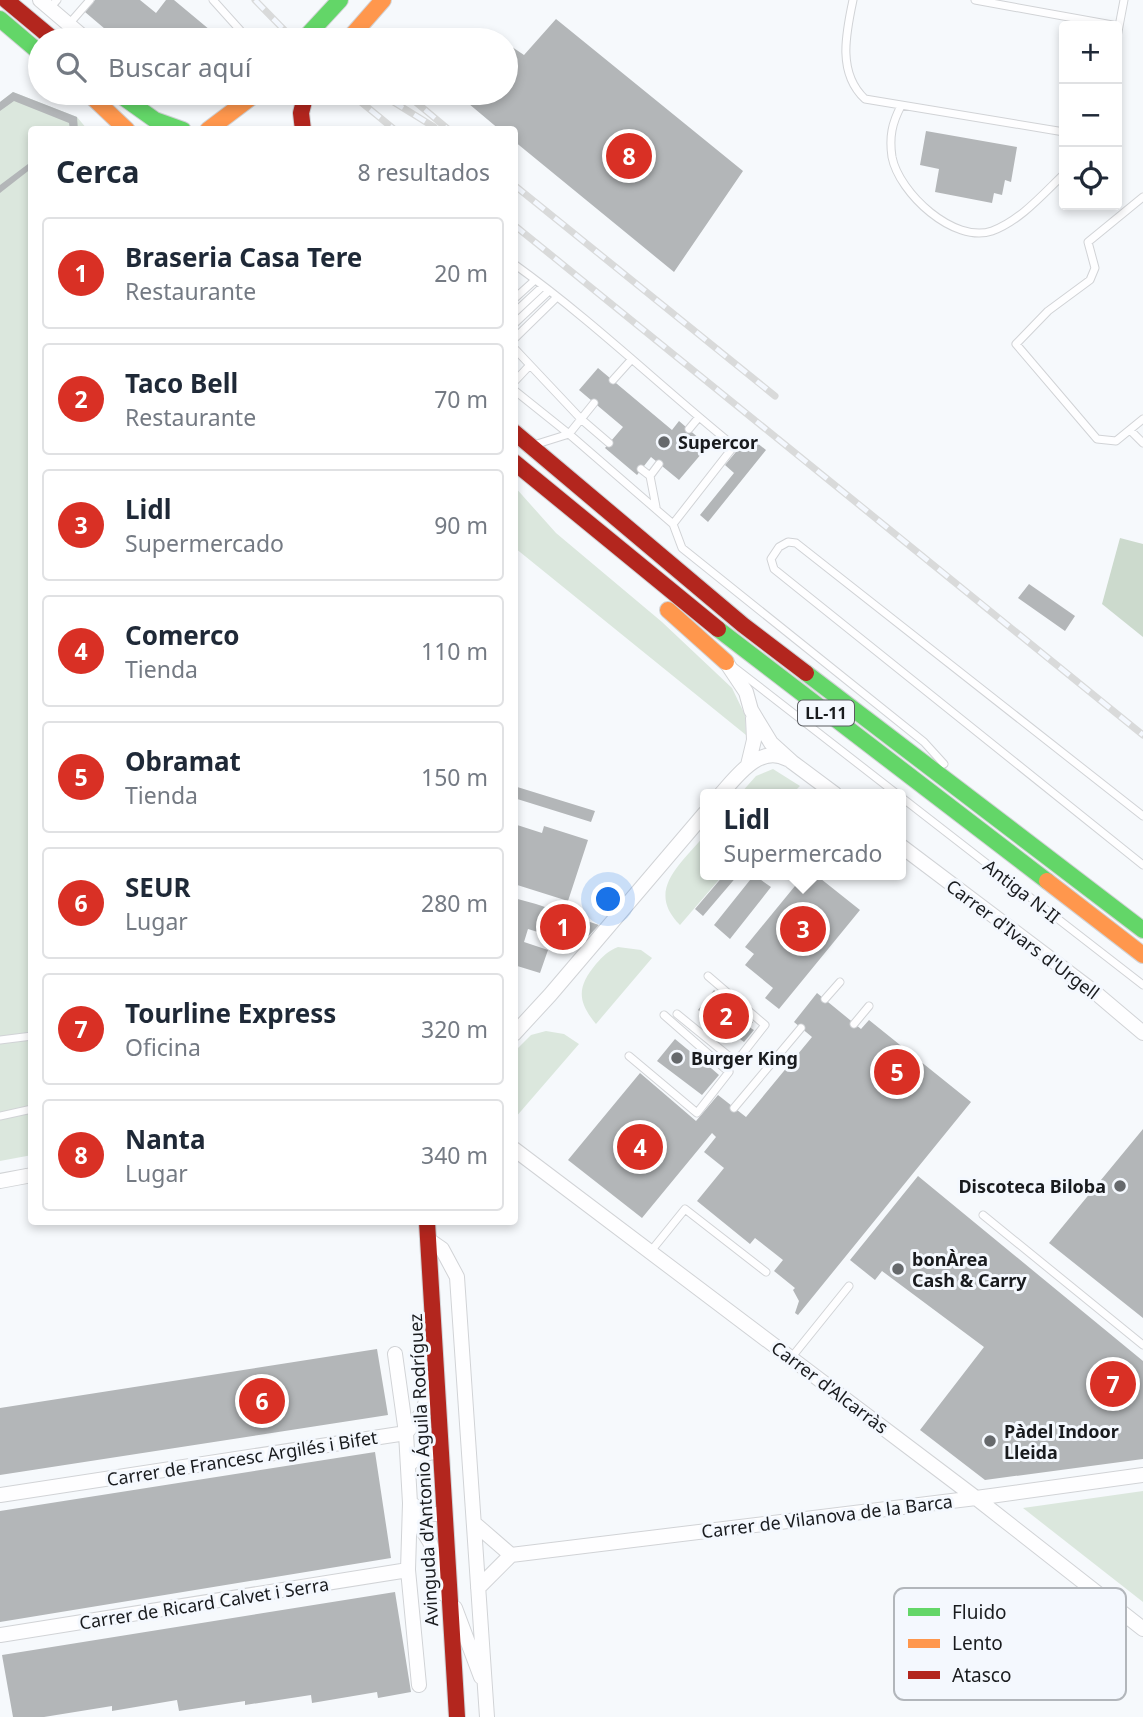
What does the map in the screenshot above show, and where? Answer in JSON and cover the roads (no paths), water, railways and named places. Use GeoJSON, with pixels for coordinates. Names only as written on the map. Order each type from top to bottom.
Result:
{"type":"FeatureCollection","features":[{"type":"Feature","properties":{"kind":"main road"},"geometry":{"type":"LineString","coordinates":[[6,0],[40,28]]}},
{"type":"Feature","properties":{"kind":"main road"},"geometry":{"type":"LineString","coordinates":[[314,28],[340,0]]}},
{"type":"Feature","properties":{"kind":"main road"},"geometry":{"type":"LineString","coordinates":[[358,28],[383,0]]}},
{"type":"Feature","properties":{"kind":"main road"},"geometry":{"type":"LineString","coordinates":[[0,19],[28,44]]}},
{"type":"Feature","properties":{"kind":"main road"},"geometry":{"type":"LineString","coordinates":[[0,37],[28,49]]}},
{"type":"Feature","properties":{"kind":"main road"},"geometry":{"type":"LineString","coordinates":[[95,105],[122,126]]}},
{"type":"Feature","properties":{"kind":"main road"},"geometry":{"type":"LineString","coordinates":[[131,105],[143,115],[170,126]]}},
{"type":"Feature","properties":{"kind":"main road"},"geometry":{"type":"LineString","coordinates":[[213,126],[237,105]]}},
{"type":"Feature","properties":{"kind":"main road"},"geometry":{"type":"LineString","coordinates":[[303,105],[303,126]]}},
{"type":"Feature","properties":{"kind":"main road","name":"LL-11"},"geometry":{"type":"LineString","coordinates":[[518,435],[743,625],[1143,930]]}},
{"type":"Feature","properties":{"kind":"main road","name":"LL-11"},"geometry":{"type":"LineString","coordinates":[[518,466],[735,643],[1143,955]]}},
{"type":"Feature","properties":{"kind":"main road"},"geometry":{"type":"LineString","coordinates":[[518,467],[578,531],[726,662]]}},
{"type":"Feature","properties":{"kind":"main road","name":"Avinguda d'Antonio Águila Rodríguez"},"geometry":{"type":"LineString","coordinates":[[428,1225],[457,1717]]}},
{"type":"Feature","properties":{"kind":"street"},"geometry":{"type":"LineString","coordinates":[[49,3],[74,28]]}},
{"type":"Feature","properties":{"kind":"street"},"geometry":{"type":"LineString","coordinates":[[726,662],[746,692],[751,710],[754,740],[748,765]]}},
{"type":"Feature","properties":{"kind":"street"},"geometry":{"type":"LineString","coordinates":[[751,710],[764,733],[792,762]]}},
{"type":"Feature","properties":{"kind":"street"},"geometry":{"type":"LineString","coordinates":[[726,789],[748,765],[773,754],[792,762],[828,789]]}},
{"type":"Feature","properties":{"kind":"street"},"geometry":{"type":"LineString","coordinates":[[518,1030],[550,995],[621,905],[700,818]]}},
{"type":"Feature","properties":{"kind":"street","name":"Carrer d'Ivars d'Urgell"},"geometry":{"type":"LineString","coordinates":[[906,850],[1097,994],[1143,1033]]}},
{"type":"Feature","properties":{"kind":"street","name":"Carrer d'Alcarràs"},"geometry":{"type":"LineString","coordinates":[[518,1152],[976,1498],[1091,1588]]}},
{"type":"Feature","properties":{"kind":"street"},"geometry":{"type":"LineString","coordinates":[[0,1181],[28,1176]]}},
{"type":"Feature","properties":{"kind":"street"},"geometry":{"type":"LineString","coordinates":[[429,1240],[442,1249],[457,1277],[487,1717]]}},
{"type":"Feature","properties":{"kind":"street"},"geometry":{"type":"LineString","coordinates":[[395,1354],[406,1433],[410,1506],[408,1570],[419,1685]]}},
{"type":"Feature","properties":{"kind":"street"},"geometry":{"type":"LineString","coordinates":[[406,1433],[423,1412],[436,1363]]}},
{"type":"Feature","properties":{"kind":"street","name":"Carrer de Francesc Argilés i Bifet"},"geometry":{"type":"LineString","coordinates":[[0,1495],[406,1433]]}},
{"type":"Feature","properties":{"kind":"street"},"geometry":{"type":"LineString","coordinates":[[408,1465],[419,1455],[431,1451],[441,1452]]}},
{"type":"Feature","properties":{"kind":"street","name":"Carrer de Vilanova de la Barca"},"geometry":{"type":"LineString","coordinates":[[511,1555],[1143,1475]]}},
{"type":"Feature","properties":{"kind":"street"},"geometry":{"type":"LineString","coordinates":[[410,1506],[427,1514],[445,1514]]}},
{"type":"Feature","properties":{"kind":"street"},"geometry":{"type":"LineString","coordinates":[[410,1506],[430,1542],[451,1622]]}},
{"type":"Feature","properties":{"kind":"street"},"geometry":{"type":"LineString","coordinates":[[474,1523],[511,1555],[478,1588]]}},
{"type":"Feature","properties":{"kind":"street","name":"Carrer de Ricard Calvet i Serra"},"geometry":{"type":"LineString","coordinates":[[0,1635],[408,1570]]}},
{"type":"Feature","properties":{"kind":"street"},"geometry":{"type":"LineString","coordinates":[[449,1590],[471,1654],[485,1685]]}},
{"type":"Feature","properties":{"kind":"street","name":"Carrer d'Alcarràs"},"geometry":{"type":"LineString","coordinates":[[1126,1616],[1143,1629]]}},
{"type":"Feature","properties":{"kind":"lane"},"geometry":{"type":"LineString","coordinates":[[213,0],[238,28]]}},
{"type":"Feature","properties":{"kind":"lane"},"geometry":{"type":"LineString","coordinates":[[853,0],[846,66],[849,76],[865,99],[1059,131]]}},
{"type":"Feature","properties":{"kind":"lane"},"geometry":{"type":"LineString","coordinates":[[975,0],[1090,21]]}},
{"type":"Feature","properties":{"kind":"lane"},"geometry":{"type":"LineString","coordinates":[[1119,21],[1124,0]]}},
{"type":"Feature","properties":{"kind":"lane"},"geometry":{"type":"LineString","coordinates":[[69,24],[88,4]]}},
{"type":"Feature","properties":{"kind":"lane"},"geometry":{"type":"LineString","coordinates":[[901,106],[890,134],[892,160],[917,200],[958,230],[969,233],[992,231],[1014,218],[1059,178]]}},
{"type":"Feature","properties":{"kind":"lane"},"geometry":{"type":"LineString","coordinates":[[1143,197],[1088,242],[1095,268],[1090,280],[1048,311],[1016,344],[1097,439],[1116,441],[1143,419]]}},
{"type":"Feature","properties":{"kind":"lane"},"geometry":{"type":"LineString","coordinates":[[518,267],[599,329],[631,360],[734,446],[674,524]]}},
{"type":"Feature","properties":{"kind":"lane"},"geometry":{"type":"LineString","coordinates":[[518,295],[535,280]]}},
{"type":"Feature","properties":{"kind":"lane"},"geometry":{"type":"LineString","coordinates":[[518,310],[546,288]]}},
{"type":"Feature","properties":{"kind":"lane"},"geometry":{"type":"LineString","coordinates":[[518,320],[546,288]]}},
{"type":"Feature","properties":{"kind":"lane"},"geometry":{"type":"LineString","coordinates":[[518,335],[557,297]]}},
{"type":"Feature","properties":{"kind":"lane"},"geometry":{"type":"LineString","coordinates":[[518,352],[581,419],[610,443]]}},
{"type":"Feature","properties":{"kind":"lane"},"geometry":{"type":"LineString","coordinates":[[613,380],[631,360]]}},
{"type":"Feature","properties":{"kind":"lane"},"geometry":{"type":"LineString","coordinates":[[518,378],[530,365]]}},
{"type":"Feature","properties":{"kind":"lane"},"geometry":{"type":"LineString","coordinates":[[518,393],[674,524],[681,548],[924,742],[968,795]]}},
{"type":"Feature","properties":{"kind":"lane"},"geometry":{"type":"LineString","coordinates":[[531,446],[569,434],[594,403]]}},
{"type":"Feature","properties":{"kind":"lane"},"geometry":{"type":"LineString","coordinates":[[689,429],[699,417]]}},
{"type":"Feature","properties":{"kind":"lane"},"geometry":{"type":"LineString","coordinates":[[1130,430],[1143,443]]}},
{"type":"Feature","properties":{"kind":"lane"},"geometry":{"type":"LineString","coordinates":[[650,476],[659,464]]}},
{"type":"Feature","properties":{"kind":"lane"},"geometry":{"type":"LineString","coordinates":[[641,469],[650,476],[656,508]]}},
{"type":"Feature","properties":{"kind":"lane"},"geometry":{"type":"LineString","coordinates":[[1143,816],[796,543],[788,542],[779,547],[771,559],[774,569],[1143,865]]}},
{"type":"Feature","properties":{"kind":"lane","name":"Antiga N-II"},"geometry":{"type":"LineString","coordinates":[[726,662],[890,789]]}},
{"type":"Feature","properties":{"kind":"lane","name":"Antiga N-II"},"geometry":{"type":"LineString","coordinates":[[906,801],[1143,985]]}},
{"type":"Feature","properties":{"kind":"lane"},"geometry":{"type":"LineString","coordinates":[[677,1014],[736,1062],[765,1025],[708,976]]}},
{"type":"Feature","properties":{"kind":"lane"},"geometry":{"type":"LineString","coordinates":[[825,999],[839,982]]}},
{"type":"Feature","properties":{"kind":"lane"},"geometry":{"type":"LineString","coordinates":[[854,1024],[869,1006]]}},
{"type":"Feature","properties":{"kind":"lane"},"geometry":{"type":"LineString","coordinates":[[629,1056],[697,1113],[729,1072],[664,1015]]}},
{"type":"Feature","properties":{"kind":"lane"},"geometry":{"type":"LineString","coordinates":[[734,1108],[801,1028]]}},
{"type":"Feature","properties":{"kind":"lane"},"geometry":{"type":"LineString","coordinates":[[0,1040],[28,1036]]}},
{"type":"Feature","properties":{"kind":"lane"},"geometry":{"type":"LineString","coordinates":[[0,1116],[28,1110]]}},
{"type":"Feature","properties":{"kind":"lane"},"geometry":{"type":"LineString","coordinates":[[650,1251],[685,1209],[766,1272]]}},
{"type":"Feature","properties":{"kind":"lane"},"geometry":{"type":"LineString","coordinates":[[984,1215],[1143,1345]]}},
{"type":"Feature","properties":{"kind":"lane"},"geometry":{"type":"LineString","coordinates":[[791,1358],[849,1286]]}},
{"type":"Feature","properties":{"kind":"railway"},"geometry":{"type":"LineString","coordinates":[[255,0],[282,28]]}},
{"type":"Feature","properties":{"kind":"railway"},"geometry":{"type":"LineString","coordinates":[[365,105],[390,126]]}},
{"type":"Feature","properties":{"kind":"railway"},"geometry":{"type":"LineString","coordinates":[[398,105],[432,126]]}},
{"type":"Feature","properties":{"kind":"railway"},"geometry":{"type":"LineString","coordinates":[[419,105],[444,126]]}},
{"type":"Feature","properties":{"kind":"railway"},"geometry":{"type":"LineString","coordinates":[[518,188],[775,396]]}},
{"type":"Feature","properties":{"kind":"railway"},"geometry":{"type":"LineString","coordinates":[[518,228],[1143,735]]}},
{"type":"Feature","properties":{"kind":"place","name":"Nanta"},"geometry":{"type":"Point","coordinates":[629,156]}},
{"type":"Feature","properties":{"kind":"place","name":"Supercor"},"geometry":{"type":"Point","coordinates":[664,442]}},
{"type":"Feature","properties":{"kind":"place","name":"Braseria Casa Tere"},"geometry":{"type":"Point","coordinates":[563,927]}},
{"type":"Feature","properties":{"kind":"place","name":"Lidl"},"geometry":{"type":"Point","coordinates":[803,929]}},
{"type":"Feature","properties":{"kind":"place","name":"Taco Bell"},"geometry":{"type":"Point","coordinates":[726,1016]}},
{"type":"Feature","properties":{"kind":"place","name":"Burger King"},"geometry":{"type":"Point","coordinates":[677,1058]}},
{"type":"Feature","properties":{"kind":"place","name":"Obramat"},"geometry":{"type":"Point","coordinates":[897,1072]}},
{"type":"Feature","properties":{"kind":"place","name":"Comerco"},"geometry":{"type":"Point","coordinates":[640,1147]}},
{"type":"Feature","properties":{"kind":"place","name":"Discoteca Biloba"},"geometry":{"type":"Point","coordinates":[1120,1186]}},
{"type":"Feature","properties":{"kind":"place","name":"bonÀrea Cash & Carry"},"geometry":{"type":"Point","coordinates":[898,1269]}},
{"type":"Feature","properties":{"kind":"place","name":"Tourline Express"},"geometry":{"type":"Point","coordinates":[1113,1384]}},
{"type":"Feature","properties":{"kind":"place","name":"SEUR"},"geometry":{"type":"Point","coordinates":[262,1401]}},
{"type":"Feature","properties":{"kind":"place","name":"Pàdel Indoor Lleida"},"geometry":{"type":"Point","coordinates":[990,1441]}}]}
